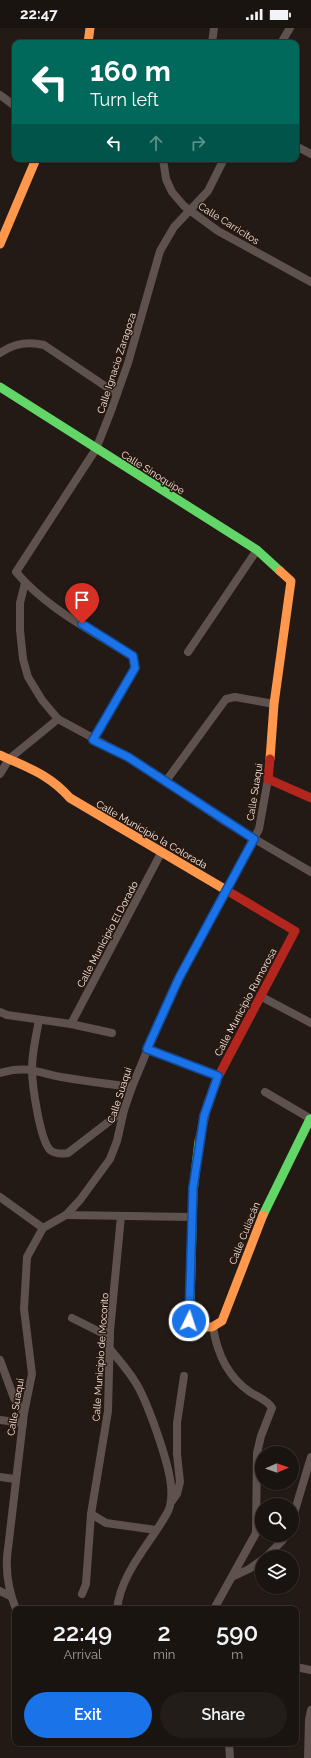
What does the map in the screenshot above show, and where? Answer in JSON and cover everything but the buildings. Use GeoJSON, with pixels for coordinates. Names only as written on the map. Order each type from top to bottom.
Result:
{"type":"FeatureCollection","features":[{"type":"Feature","properties":{"kind":"street"},"geometry":{"type":"LineString","coordinates":[[88,40],[90,28]]}},
{"type":"Feature","properties":{"kind":"street"},"geometry":{"type":"LineString","coordinates":[[212,40],[214,28]]}},
{"type":"Feature","properties":{"kind":"street"},"geometry":{"type":"LineString","coordinates":[[283,40],[290,28]]}},
{"type":"Feature","properties":{"kind":"street"},"geometry":{"type":"LineString","coordinates":[[0,95],[12,104]]}},
{"type":"Feature","properties":{"kind":"street"},"geometry":{"type":"LineString","coordinates":[[299,148],[311,154]]}},
{"type":"Feature","properties":{"kind":"street"},"geometry":{"type":"LineString","coordinates":[[0,244],[35,162]]}},
{"type":"Feature","properties":{"kind":"street","name":"Calle Carricitos"},"geometry":{"type":"LineString","coordinates":[[163,162],[166,180],[172,192],[178,201],[189,210],[218,231],[311,282]]}},
{"type":"Feature","properties":{"kind":"street","name":"Calle Ignacio Zaragoza"},"geometry":{"type":"LineString","coordinates":[[25,583],[16,572],[96,449],[117,394],[160,251],[174,227],[208,191],[222,162]]}},
{"type":"Feature","properties":{"kind":"street"},"geometry":{"type":"LineString","coordinates":[[0,353],[21,343],[32,342],[44,345],[117,394]]}},
{"type":"Feature","properties":{"kind":"street","name":"Calle Sinoquipe"},"geometry":{"type":"LineString","coordinates":[[0,387],[257,550],[292,581]]}},
{"type":"Feature","properties":{"kind":"street"},"geometry":{"type":"LineString","coordinates":[[188,652],[257,550]]}},
{"type":"Feature","properties":{"kind":"street","name":"Calle Suaqui"},"geometry":{"type":"LineString","coordinates":[[15,1606],[10,1596],[6,1573],[15,1479],[24,1413],[32,1374],[24,1309],[27,1257],[43,1228],[66,1215],[80,1200],[110,1159],[117,1141],[124,1110],[147,1049],[179,978],[254,839],[261,820],[268,779],[274,704],[292,581]]}},
{"type":"Feature","properties":{"kind":"street"},"geometry":{"type":"LineString","coordinates":[[93,740],[135,668],[133,656],[56,607],[25,583],[20,603],[20,630],[23,659],[28,677],[42,700],[58,719],[93,740],[128,757],[224,821],[311,872]]}},
{"type":"Feature","properties":{"kind":"street"},"geometry":{"type":"LineString","coordinates":[[166,781],[226,699],[235,696],[274,704]]}},
{"type":"Feature","properties":{"kind":"street"},"geometry":{"type":"LineString","coordinates":[[0,774],[9,760],[58,719]]}},
{"type":"Feature","properties":{"kind":"street","name":"Calle Municipio la Colorada"},"geometry":{"type":"LineString","coordinates":[[0,755],[43,774],[58,784],[70,798],[295,931]]}},
{"type":"Feature","properties":{"kind":"street"},"geometry":{"type":"LineString","coordinates":[[268,779],[311,798]]}},
{"type":"Feature","properties":{"kind":"street","name":"Calle Municipio El Dorado"},"geometry":{"type":"LineString","coordinates":[[71,1024],[161,853]]}},
{"type":"Feature","properties":{"kind":"street","name":"Calle Municipio Rumorosa"},"geometry":{"type":"LineString","coordinates":[[213,1328],[191,1327],[189,1321],[192,1259],[191,1217],[201,1132],[209,1100],[218,1076],[295,931]]}},
{"type":"Feature","properties":{"kind":"street"},"geometry":{"type":"LineString","coordinates":[[260,996],[311,1023]]}},
{"type":"Feature","properties":{"kind":"street"},"geometry":{"type":"LineString","coordinates":[[0,1012],[7,1015],[71,1024],[112,1033]]}},
{"type":"Feature","properties":{"kind":"street"},"geometry":{"type":"LineString","coordinates":[[39,1020],[32,1069],[35,1098],[44,1142],[51,1151],[59,1154],[68,1153],[124,1110]]}},
{"type":"Feature","properties":{"kind":"street"},"geometry":{"type":"LineString","coordinates":[[147,1049],[218,1076]]}},
{"type":"Feature","properties":{"kind":"street"},"geometry":{"type":"LineString","coordinates":[[0,1073],[13,1069],[32,1069],[60,1077],[132,1087]]}},
{"type":"Feature","properties":{"kind":"street"},"geometry":{"type":"LineString","coordinates":[[265,1092],[310,1119]]}},
{"type":"Feature","properties":{"kind":"street","name":"Calle Culiacán"},"geometry":{"type":"LineString","coordinates":[[213,1328],[218,1326],[222,1321],[262,1216],[310,1119]]}},
{"type":"Feature","properties":{"kind":"street"},"geometry":{"type":"LineString","coordinates":[[0,1197],[43,1228]]}},
{"type":"Feature","properties":{"kind":"street"},"geometry":{"type":"LineString","coordinates":[[66,1215],[191,1217]]}},
{"type":"Feature","properties":{"kind":"street","name":"Calle Municipio de Mocorito"},"geometry":{"type":"LineString","coordinates":[[82,1594],[86,1584],[91,1514],[108,1411],[110,1337],[121,1216]]}},
{"type":"Feature","properties":{"kind":"street"},"geometry":{"type":"LineString","coordinates":[[72,1318],[110,1337]]}},
{"type":"Feature","properties":{"kind":"street"},"geometry":{"type":"LineString","coordinates":[[213,1328],[219,1352],[236,1380],[250,1392],[270,1404],[272,1408],[262,1432],[257,1453],[256,1533],[216,1606]]}},
{"type":"Feature","properties":{"kind":"street"},"geometry":{"type":"LineString","coordinates":[[110,1349],[135,1380],[145,1400],[168,1468],[172,1501]]}},
{"type":"Feature","properties":{"kind":"street"},"geometry":{"type":"LineString","coordinates":[[0,1360],[14,1398],[24,1413]]}},
{"type":"Feature","properties":{"kind":"street"},"geometry":{"type":"LineString","coordinates":[[118,1606],[128,1574],[167,1514],[172,1501],[177,1494],[180,1482],[177,1454],[177,1423],[184,1376]]}},
{"type":"Feature","properties":{"kind":"street"},"geometry":{"type":"LineString","coordinates":[[0,1420],[23,1423]]}},
{"type":"Feature","properties":{"kind":"street"},"geometry":{"type":"LineString","coordinates":[[299,1498],[311,1457]]}},
{"type":"Feature","properties":{"kind":"street"},"geometry":{"type":"LineString","coordinates":[[0,1477],[15,1479]]}},
{"type":"Feature","properties":{"kind":"street"},"geometry":{"type":"LineString","coordinates":[[91,1514],[106,1523],[156,1530]]}},
{"type":"Feature","properties":{"kind":"street"},"geometry":{"type":"LineString","coordinates":[[273,1550],[281,1542]]}},
{"type":"Feature","properties":{"kind":"street"},"geometry":{"type":"LineString","coordinates":[[232,1578],[255,1565]]}},
{"type":"Feature","properties":{"kind":"street"},"geometry":{"type":"LineString","coordinates":[[0,1591],[10,1596]]}},
{"type":"Feature","properties":{"kind":"street"},"geometry":{"type":"LineString","coordinates":[[299,1668],[311,1670]]}},
{"type":"Feature","properties":{"kind":"street"},"geometry":{"type":"LineString","coordinates":[[308,1758],[308,1720],[311,1710]]}},
{"type":"Feature","properties":{"kind":"street"},"geometry":{"type":"LineString","coordinates":[[229,1746],[230,1758]]}},
{"type":"Feature","properties":{"kind":"traffic: fast"},"geometry":{"type":"LineString","coordinates":[[0,387],[257,550],[280,571]]}},
{"type":"Feature","properties":{"kind":"traffic: fast"},"geometry":{"type":"LineString","coordinates":[[263,1215],[310,1119]]}},
{"type":"Feature","properties":{"kind":"traffic: fast"},"geometry":{"type":"LineString","coordinates":[[190,1304],[193,1192],[199,1141]]}},
{"type":"Feature","properties":{"kind":"traffic: slow"},"geometry":{"type":"LineString","coordinates":[[88,40],[90,28]]}},
{"type":"Feature","properties":{"kind":"traffic: slow"},"geometry":{"type":"LineString","coordinates":[[0,244],[35,162]]}},
{"type":"Feature","properties":{"kind":"traffic: slow"},"geometry":{"type":"LineString","coordinates":[[270,759],[274,704],[291,581],[280,571]]}},
{"type":"Feature","properties":{"kind":"traffic: slow"},"geometry":{"type":"LineString","coordinates":[[0,755],[38,772],[54,783],[70,798],[226,890]]}},
{"type":"Feature","properties":{"kind":"traffic: slow"},"geometry":{"type":"LineString","coordinates":[[190,1304],[189,1321],[191,1327],[212,1327],[222,1321],[263,1215]]}},
{"type":"Feature","properties":{"kind":"traffic: jam"},"geometry":{"type":"LineString","coordinates":[[270,759],[268,779],[311,798]]}},
{"type":"Feature","properties":{"kind":"traffic: jam"},"geometry":{"type":"LineString","coordinates":[[199,1141],[208,1103],[217,1079],[295,931],[226,890]]}},
{"type":"Feature","properties":{"kind":"route"},"geometry":{"type":"LineString","coordinates":[[82,624],[133,656],[135,662],[135,668],[93,740],[128,757],[224,821],[254,839],[179,978],[147,1049],[218,1076],[204,1116],[193,1188],[189,1321]]}}]}
